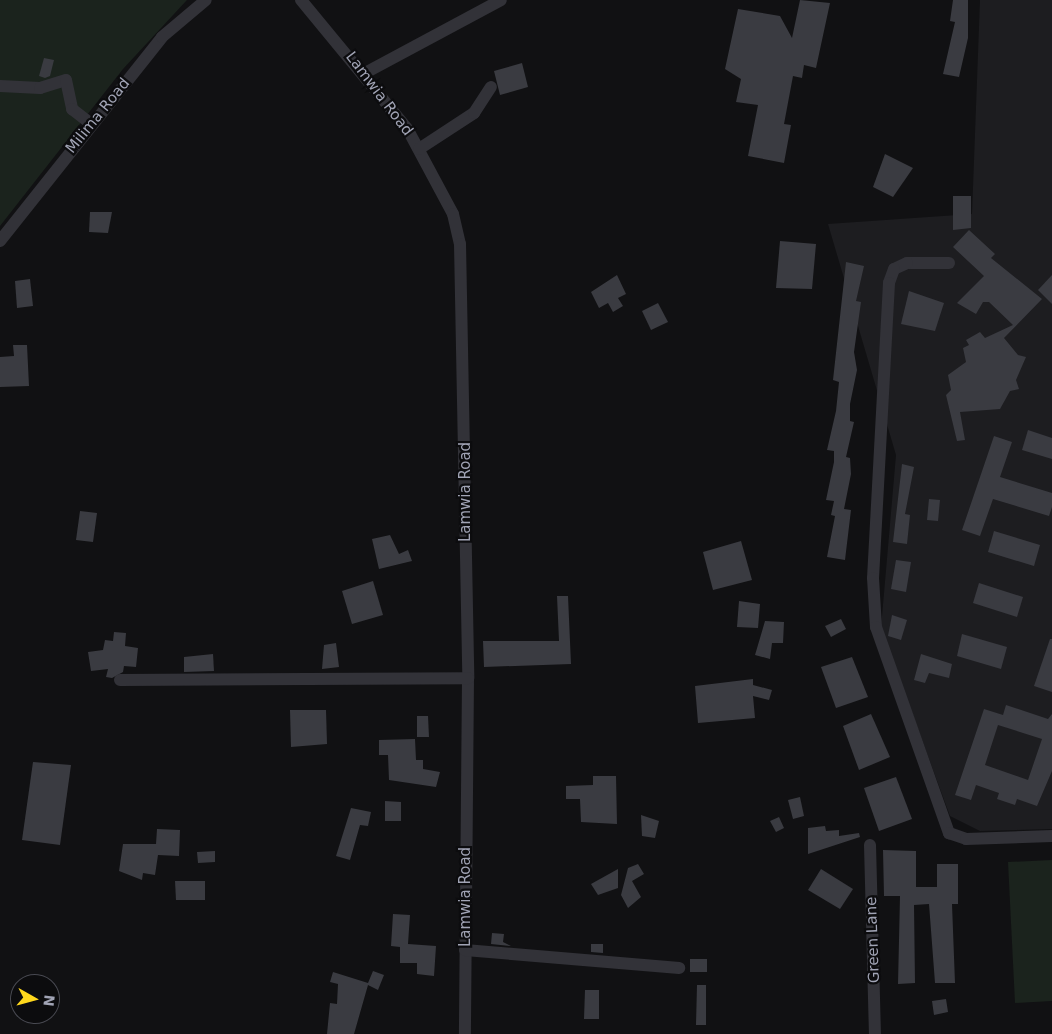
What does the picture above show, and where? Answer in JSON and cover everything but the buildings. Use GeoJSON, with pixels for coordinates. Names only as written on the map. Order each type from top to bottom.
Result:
{"type":"FeatureCollection","features":[{"type":"Feature","properties":{"kind":"street","name":"Milima Road"},"geometry":{"type":"LineString","coordinates":[[0,241],[162,37],[206,0]]}},
{"type":"Feature","properties":{"kind":"street","name":"Lamwia Road"},"geometry":{"type":"LineString","coordinates":[[301,0],[366,73],[419,150],[452,214],[464,281],[468,678],[465,1034]]}},
{"type":"Feature","properties":{"kind":"street"},"geometry":{"type":"LineString","coordinates":[[366,73],[501,0]]}},
{"type":"Feature","properties":{"kind":"street"},"geometry":{"type":"LineString","coordinates":[[0,86],[40,88],[66,80],[72,109],[91,124]]}},
{"type":"Feature","properties":{"kind":"street"},"geometry":{"type":"LineString","coordinates":[[419,150],[474,113],[490,87]]}},
{"type":"Feature","properties":{"kind":"street"},"geometry":{"type":"LineString","coordinates":[[949,262],[907,263],[894,269],[889,283],[873,578],[876,627],[949,833],[966,839],[1052,836]]}},
{"type":"Feature","properties":{"kind":"street"},"geometry":{"type":"LineString","coordinates":[[120,680],[468,678]]}},
{"type":"Feature","properties":{"kind":"street","name":"Green Lane"},"geometry":{"type":"LineString","coordinates":[[870,845],[875,1034]]}},
{"type":"Feature","properties":{"kind":"street"},"geometry":{"type":"LineString","coordinates":[[465,950],[603,965],[679,968]]}},
{"type":"Feature","properties":{"kind":"shaded area"},"geometry":{"type":"Polygon","coordinates":[[[0,0],[187,0],[123,69],[0,226],[0,0]]]}},
{"type":"Feature","properties":{"kind":"shaded area"},"geometry":{"type":"Polygon","coordinates":[[[980,0],[1052,0],[1052,829],[980,831],[950,816],[881,628],[896,455],[828,224],[972,214],[980,0]]]}},
{"type":"Feature","properties":{"kind":"shaded area"},"geometry":{"type":"Polygon","coordinates":[[[1052,860],[1052,1001],[1015,1003],[1008,862],[1052,860]]]}}]}
